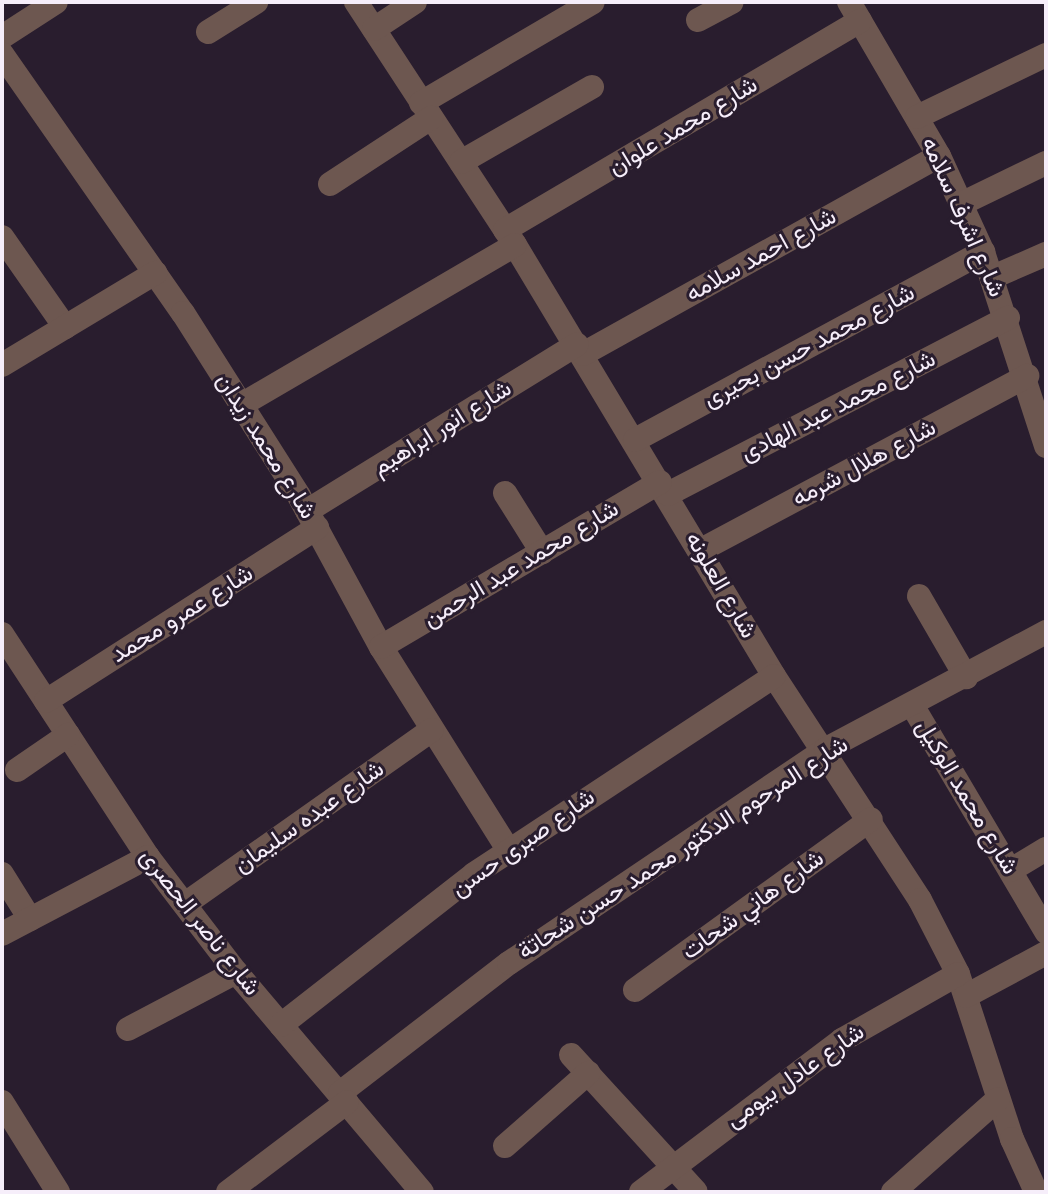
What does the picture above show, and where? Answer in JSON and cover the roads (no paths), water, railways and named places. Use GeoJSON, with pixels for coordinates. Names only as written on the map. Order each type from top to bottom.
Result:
{"type":"FeatureCollection","features":[{"type":"Feature","properties":{"kind":"street"},"geometry":{"type":"LineString","coordinates":[[2,37],[56,2]]}},
{"type":"Feature","properties":{"kind":"street"},"geometry":{"type":"LineString","coordinates":[[208,32],[256,2]]}},
{"type":"Feature","properties":{"kind":"street","name":"شارع العلونه"},"geometry":{"type":"LineString","coordinates":[[356,2],[580,349],[774,676],[871,819],[962,985],[998,1099],[1036,1192]]}},
{"type":"Feature","properties":{"kind":"street"},"geometry":{"type":"LineString","coordinates":[[374,29],[415,2]]}},
{"type":"Feature","properties":{"kind":"street"},"geometry":{"type":"LineString","coordinates":[[330,184],[426,111],[593,2]]}},
{"type":"Feature","properties":{"kind":"street"},"geometry":{"type":"LineString","coordinates":[[698,20],[732,2]]}},
{"type":"Feature","properties":{"kind":"street","name":"شارع اشرف سلامه"},"geometry":{"type":"LineString","coordinates":[[855,12],[939,156],[983,252],[1045,434]]}},
{"type":"Feature","properties":{"kind":"street","name":"شارع محمد علوان"},"geometry":{"type":"LineString","coordinates":[[241,405],[510,238],[855,12]]}},
{"type":"Feature","properties":{"kind":"street","name":"شارع محمد زيدان"},"geometry":{"type":"LineString","coordinates":[[2,54],[155,273],[241,405],[312,519],[381,647],[509,851]]}},
{"type":"Feature","properties":{"kind":"street"},"geometry":{"type":"LineString","coordinates":[[917,117],[1046,55]]}},
{"type":"Feature","properties":{"kind":"street"},"geometry":{"type":"LineString","coordinates":[[461,162],[592,87]]}},
{"type":"Feature","properties":{"kind":"street","name":"شارع احمد سلامه"},"geometry":{"type":"LineString","coordinates":[[580,349],[939,156]]}},
{"type":"Feature","properties":{"kind":"street"},"geometry":{"type":"LineString","coordinates":[[961,204],[1046,163]]}},
{"type":"Feature","properties":{"kind":"street"},"geometry":{"type":"LineString","coordinates":[[2,237],[65,327]]}},
{"type":"Feature","properties":{"kind":"street","name":"شارع محمد حسن بحيرى"},"geometry":{"type":"LineString","coordinates":[[635,440],[983,252]]}},
{"type":"Feature","properties":{"kind":"street"},"geometry":{"type":"LineString","coordinates":[[993,277],[1046,254]]}},
{"type":"Feature","properties":{"kind":"street"},"geometry":{"type":"LineString","coordinates":[[2,365],[155,273]]}},
{"type":"Feature","properties":{"kind":"street","name":"شارع محمد عبد الهادى"},"geometry":{"type":"LineString","coordinates":[[664,488],[1008,318]]}},
{"type":"Feature","properties":{"kind":"street","name":"شارع انور ابراهيم"},"geometry":{"type":"LineString","coordinates":[[312,519],[580,349]]}},
{"type":"Feature","properties":{"kind":"street","name":"شارع هلال شرمه"},"geometry":{"type":"LineString","coordinates":[[701,550],[1027,376]]}},
{"type":"Feature","properties":{"kind":"street","name":"شارع محمد عبد الرحمن"},"geometry":{"type":"LineString","coordinates":[[381,647],[542,552],[664,488]]}},
{"type":"Feature","properties":{"kind":"street"},"geometry":{"type":"LineString","coordinates":[[505,493],[542,552]]}},
{"type":"Feature","properties":{"kind":"street","name":"شارع عمرو محمد"},"geometry":{"type":"LineString","coordinates":[[46,701],[312,519]]}},
{"type":"Feature","properties":{"kind":"street"},"geometry":{"type":"LineString","coordinates":[[919,596],[966,677]]}},
{"type":"Feature","properties":{"kind":"street","name":"شارع المرحوم الدكتور محمد حسن شحاتة"},"geometry":{"type":"LineString","coordinates":[[228,1192],[509,963],[826,749],[1046,632]]}},
{"type":"Feature","properties":{"kind":"street","name":"شارع ناصر الحصرى"},"geometry":{"type":"LineString","coordinates":[[2,634],[148,857],[236,972],[422,1192]]}},
{"type":"Feature","properties":{"kind":"street","name":"شارع صبرى حسن"},"geometry":{"type":"LineString","coordinates":[[281,1025],[509,851],[774,676]]}},
{"type":"Feature","properties":{"kind":"street","name":"شارع محمد الوكيل"},"geometry":{"type":"LineString","coordinates":[[912,705],[1046,932]]}},
{"type":"Feature","properties":{"kind":"street","name":"شارع عبده سليمان"},"geometry":{"type":"LineString","coordinates":[[185,904],[432,730]]}},
{"type":"Feature","properties":{"kind":"street"},"geometry":{"type":"LineString","coordinates":[[17,770],[68,735]]}},
{"type":"Feature","properties":{"kind":"street","name":"شارع هاني شحات"},"geometry":{"type":"LineString","coordinates":[[635,990],[871,819]]}},
{"type":"Feature","properties":{"kind":"street"},"geometry":{"type":"LineString","coordinates":[[1011,870],[1046,849]]}},
{"type":"Feature","properties":{"kind":"street"},"geometry":{"type":"LineString","coordinates":[[2,934],[148,857]]}},
{"type":"Feature","properties":{"kind":"street"},"geometry":{"type":"LineString","coordinates":[[2,874],[30,919]]}},
{"type":"Feature","properties":{"kind":"street","name":"شارع عادل بيومى"},"geometry":{"type":"LineString","coordinates":[[641,1192],[669,1166],[842,1040],[962,985],[1046,953]]}},
{"type":"Feature","properties":{"kind":"street"},"geometry":{"type":"LineString","coordinates":[[128,1029],[236,972]]}},
{"type":"Feature","properties":{"kind":"street"},"geometry":{"type":"LineString","coordinates":[[505,1146],[580,1064],[669,1166],[696,1192]]}},
{"type":"Feature","properties":{"kind":"street"},"geometry":{"type":"LineString","coordinates":[[893,1192],[998,1099]]}},
{"type":"Feature","properties":{"kind":"street"},"geometry":{"type":"LineString","coordinates":[[2,1102],[58,1192]]}}]}
